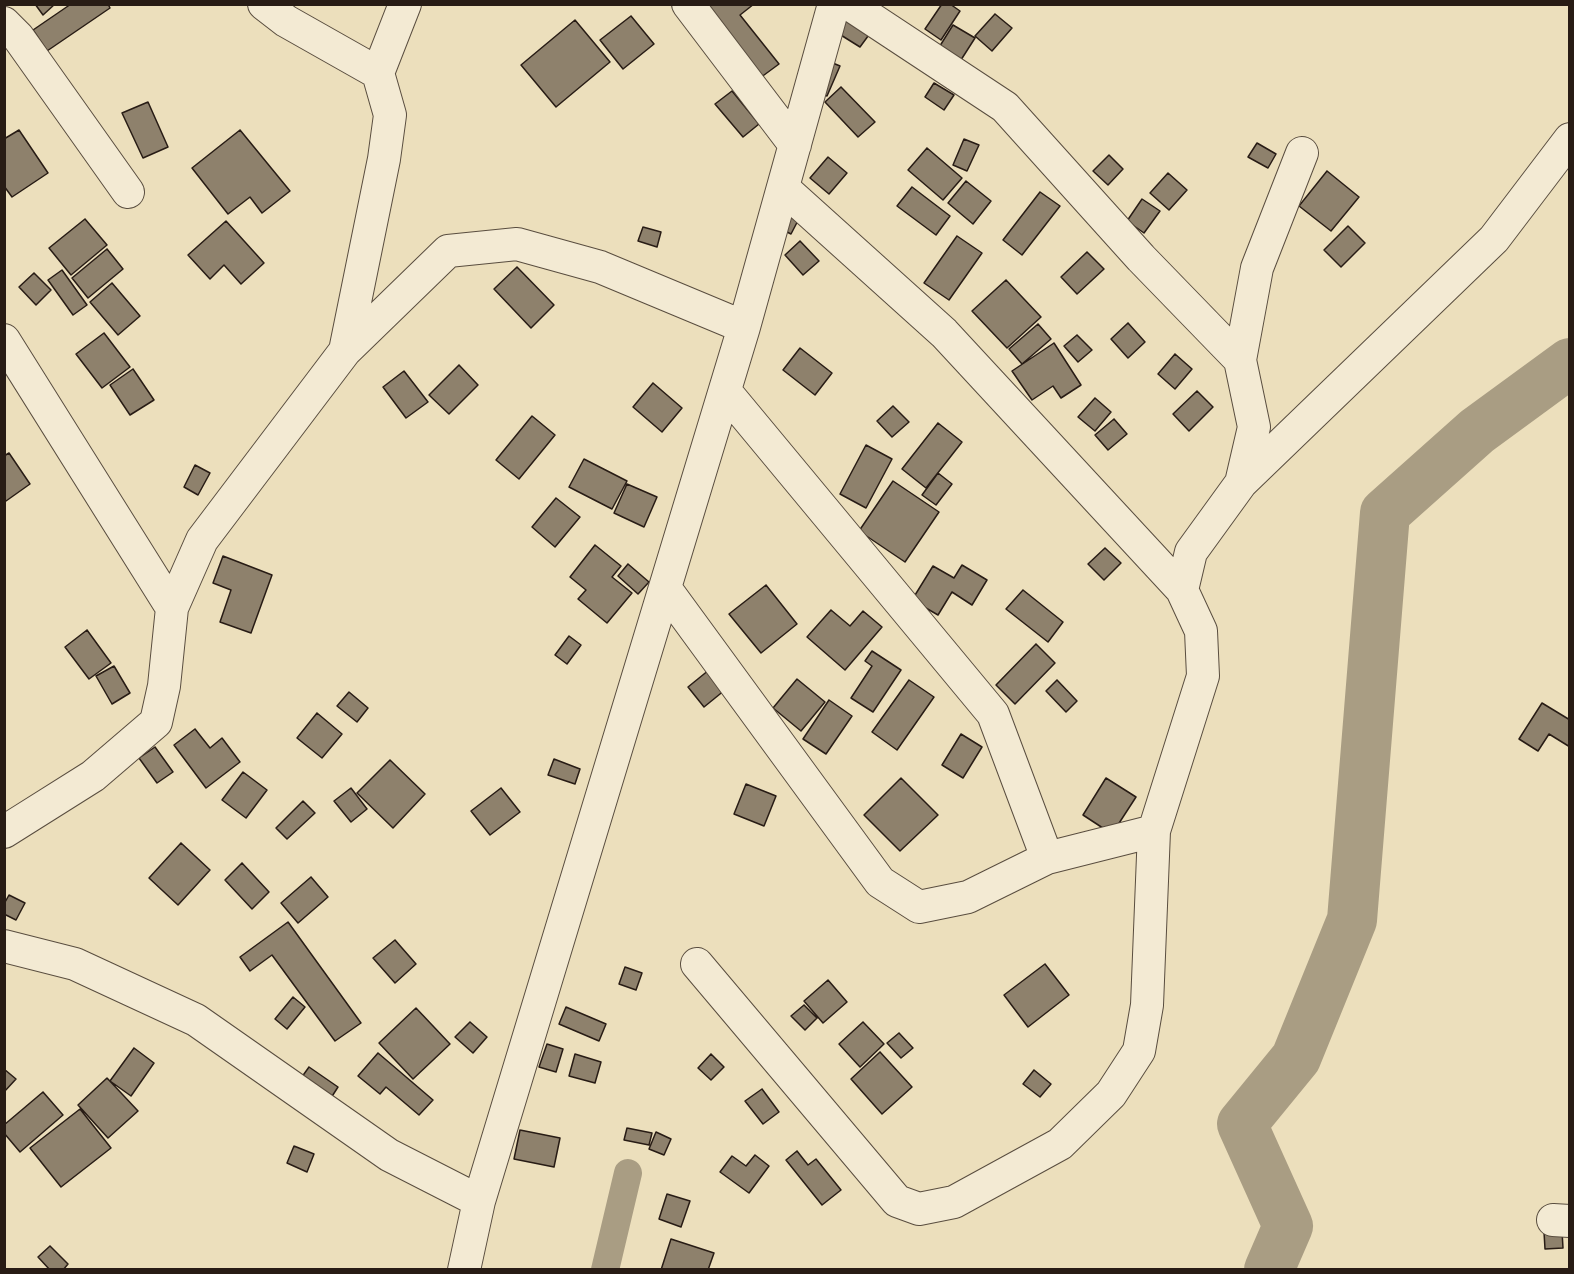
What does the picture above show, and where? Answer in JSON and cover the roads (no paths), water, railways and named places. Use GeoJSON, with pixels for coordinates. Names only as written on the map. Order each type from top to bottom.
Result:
{"type":"FeatureCollection","features":[{"type":"Feature","properties":{"kind":"street"},"geometry":{"type":"LineString","coordinates":[[264,4],[286,21],[378,73]]}},
{"type":"Feature","properties":{"kind":"street"},"geometry":{"type":"LineString","coordinates":[[345,351],[384,159],[390,115],[378,73],[405,4]]}},
{"type":"Feature","properties":{"kind":"street"},"geometry":{"type":"LineString","coordinates":[[688,4],[795,145]]}},
{"type":"Feature","properties":{"kind":"street"},"geometry":{"type":"LineString","coordinates":[[465,1269],[479,1201],[744,327],[834,4]]}},
{"type":"Feature","properties":{"kind":"street"},"geometry":{"type":"LineString","coordinates":[[849,4],[1005,107],[1142,258],[1240,360]]}},
{"type":"Feature","properties":{"kind":"street"},"geometry":{"type":"LineString","coordinates":[[9,37],[128,192]]}},
{"type":"Feature","properties":{"kind":"street"},"geometry":{"type":"LineString","coordinates":[[1182,590],[1191,552],[1241,483],[1494,239],[1569,139]]}},
{"type":"Feature","properties":{"kind":"street"},"geometry":{"type":"LineString","coordinates":[[1241,483],[1254,427],[1240,360],[1257,268],[1302,153]]}},
{"type":"Feature","properties":{"kind":"street"},"geometry":{"type":"LineString","coordinates":[[697,964],[897,1201],[919,1209],[954,1202],[1060,1144],[1111,1094],[1139,1051],[1147,1005],[1154,831],[1203,676],[1201,631],[1182,590],[944,333],[783,188]]}},
{"type":"Feature","properties":{"kind":"street"},"geometry":{"type":"LineString","coordinates":[[4,832],[93,776],[156,722],[164,686],[172,608],[202,540],[345,351],[448,251],[517,244],[600,267],[744,327]]}},
{"type":"Feature","properties":{"kind":"street"},"geometry":{"type":"LineString","coordinates":[[4,340],[172,608]]}},
{"type":"Feature","properties":{"kind":"street"},"geometry":{"type":"LineString","coordinates":[[725,391],[993,714],[1047,858]]}},
{"type":"Feature","properties":{"kind":"street"},"geometry":{"type":"LineString","coordinates":[[665,588],[880,882],[919,907],[968,897],[1047,858],[1154,831]]}},
{"type":"Feature","properties":{"kind":"street"},"geometry":{"type":"LineString","coordinates":[[4,946],[75,964],[196,1020],[390,1155],[479,1201]]}},
{"type":"Feature","properties":{"kind":"waterway"},"geometry":{"type":"LineString","coordinates":[[1269,1270],[1288,1226],[1242,1124],[1296,1058],[1352,920],[1385,513],[1477,431],[1570,363]]}},
{"type":"Feature","properties":{"kind":"waterway"},"geometry":{"type":"LineString","coordinates":[[605,1270],[628,1173]]}}]}
